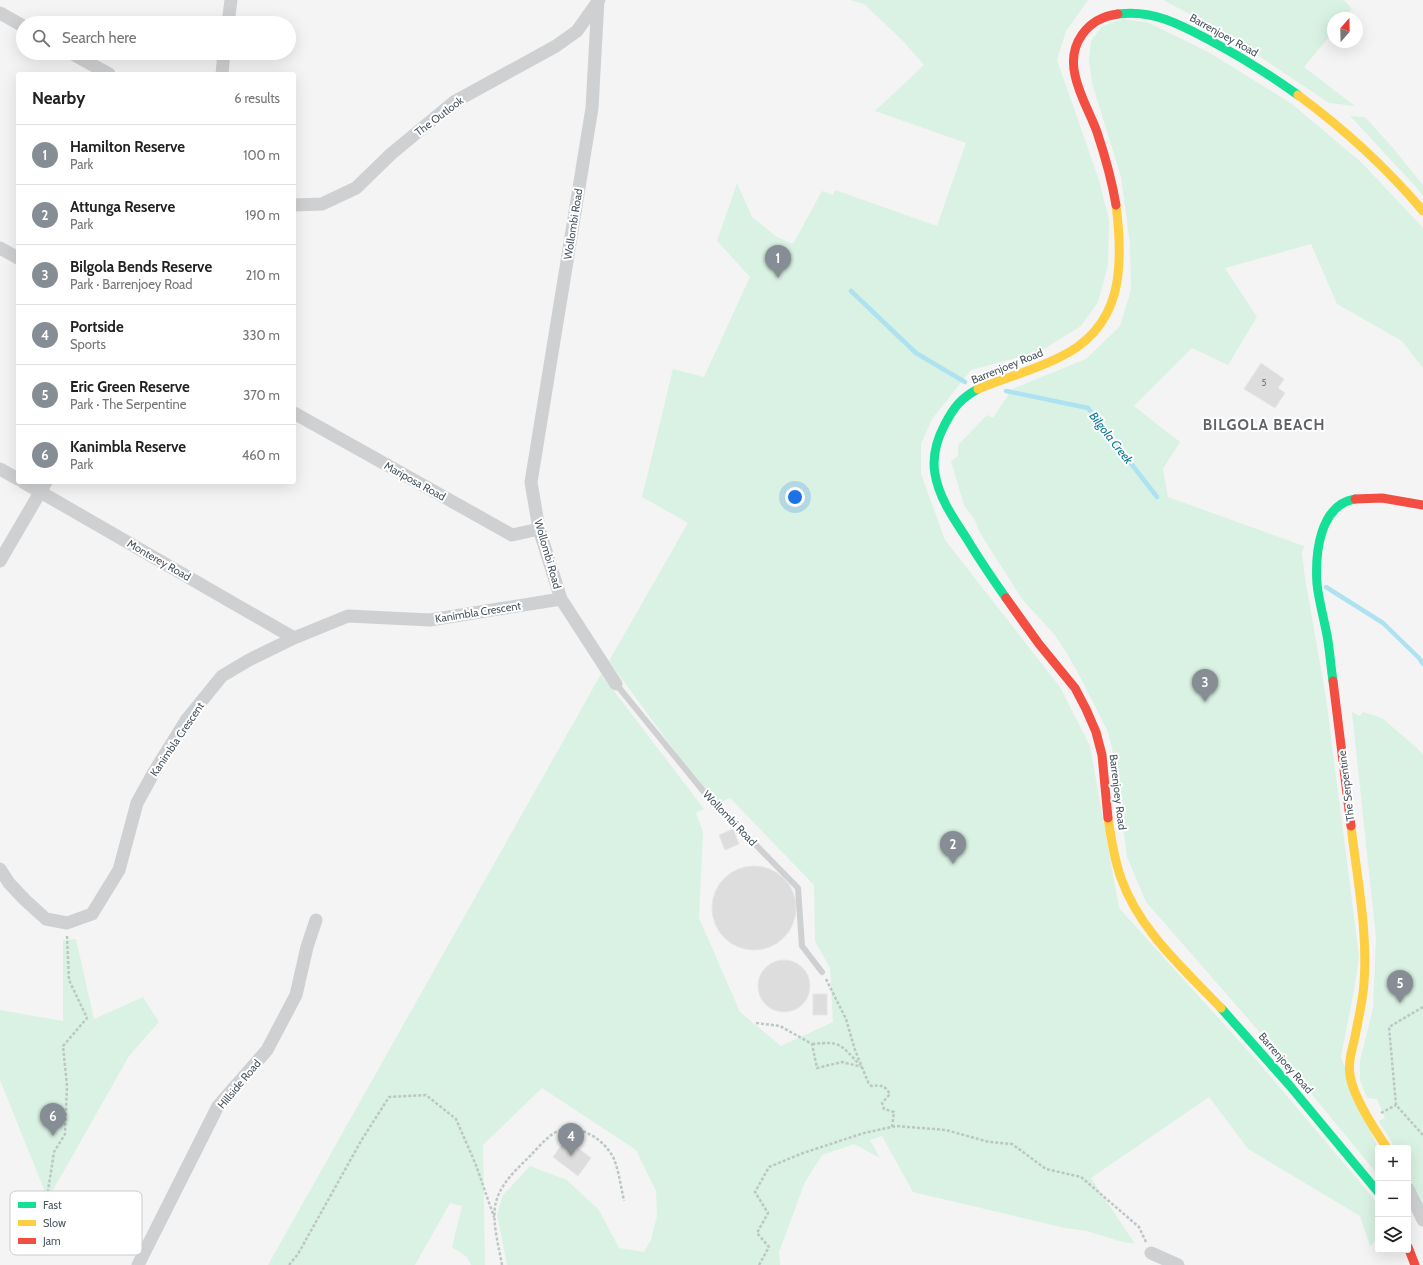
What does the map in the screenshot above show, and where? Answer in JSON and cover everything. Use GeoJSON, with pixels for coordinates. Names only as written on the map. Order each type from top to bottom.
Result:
{"type":"FeatureCollection","features":[{"type":"Feature","properties":{"kind":"main road","name":"Barrenjoey Road"},"geometry":{"type":"LineString","coordinates":[[1375,1188],[1328,1129],[1234,1022],[1166,950],[1136,912],[1119,874],[1110,828],[1102,752],[1090,716],[1077,692],[1042,647],[984,566],[948,509],[938,484],[935,453],[946,422],[958,404],[966,397],[984,387],[1057,359],[1069,352],[1093,333],[1107,314],[1117,285],[1120,241],[1110,176],[1097,133],[1077,80],[1074,67],[1078,43],[1088,25],[1101,14],[1114,7],[1130,5],[1147,7],[1259,67],[1314,107],[1357,141],[1386,168],[1423,212]]}},
{"type":"Feature","properties":{"kind":"main road","name":"The Serpentine"},"geometry":{"type":"LineString","coordinates":[[1385,1145],[1369,1120],[1350,1077],[1349,1063],[1361,1007],[1365,960],[1360,894],[1328,640],[1319,600],[1316,563],[1320,539],[1327,520],[1341,504],[1359,499],[1372,498],[1391,499],[1423,505]]}},
{"type":"Feature","properties":{"kind":"main road"},"geometry":{"type":"LineString","coordinates":[[1410,1253],[1415,1265]]}},
{"type":"Feature","properties":{"kind":"street"},"geometry":{"type":"LineString","coordinates":[[229,16],[231,0]]}},
{"type":"Feature","properties":{"kind":"street","name":"The Outlook"},"geometry":{"type":"LineString","coordinates":[[296,205],[322,204],[356,188],[391,154],[454,102],[556,46],[576,31],[599,0]]}},
{"type":"Feature","properties":{"kind":"street","name":"Wollombi Road"},"geometry":{"type":"LineString","coordinates":[[599,0],[592,108],[531,482],[539,529],[561,599],[616,684]]}},
{"type":"Feature","properties":{"kind":"street"},"geometry":{"type":"LineString","coordinates":[[0,13],[16,22]]}},
{"type":"Feature","properties":{"kind":"street"},"geometry":{"type":"LineString","coordinates":[[83,60],[104,72]]}},
{"type":"Feature","properties":{"kind":"street"},"geometry":{"type":"LineString","coordinates":[[222,72],[223,60]]}},
{"type":"Feature","properties":{"kind":"street"},"geometry":{"type":"LineString","coordinates":[[0,248],[16,257]]}},
{"type":"Feature","properties":{"kind":"street","name":"Mariposa Road"},"geometry":{"type":"LineString","coordinates":[[296,414],[512,535],[539,529]]}},
{"type":"Feature","properties":{"kind":"street"},"geometry":{"type":"LineString","coordinates":[[0,469],[16,478]]}},
{"type":"Feature","properties":{"kind":"street","name":"Monterey Road"},"geometry":{"type":"LineString","coordinates":[[31,484],[43,487],[294,638]]}},
{"type":"Feature","properties":{"kind":"street"},"geometry":{"type":"LineString","coordinates":[[0,561],[43,487]]}},
{"type":"Feature","properties":{"kind":"street","name":"Kanimbla Crescent"},"geometry":{"type":"LineString","coordinates":[[67,923],[92,914],[119,870],[137,803],[154,772],[187,719],[222,676],[249,660],[294,638],[348,616],[430,620],[561,599]]}},
{"type":"Feature","properties":{"kind":"street"},"geometry":{"type":"LineString","coordinates":[[0,869],[25,900],[46,919],[67,923]]}},
{"type":"Feature","properties":{"kind":"street","name":"Hillside Road"},"geometry":{"type":"LineString","coordinates":[[138,1265],[218,1106],[267,1050],[296,995],[307,947],[316,920]]}},
{"type":"Feature","properties":{"kind":"street"},"geometry":{"type":"LineString","coordinates":[[1411,1195],[1423,1220]]}},
{"type":"Feature","properties":{"kind":"street"},"geometry":{"type":"LineString","coordinates":[[1151,1253],[1178,1265]]}},
{"type":"Feature","properties":{"kind":"lane","name":"Wollombi Road"},"geometry":{"type":"LineString","coordinates":[[616,684],[704,792],[798,888],[802,946],[822,972]]}},
{"type":"Feature","properties":{"kind":"path"},"geometry":{"type":"LineString","coordinates":[[48,1191],[54,1152],[65,1134],[67,1086],[63,1046],[87,1018],[69,980],[67,923]]}},
{"type":"Feature","properties":{"kind":"path"},"geometry":{"type":"LineString","coordinates":[[822,972],[846,1019],[855,1050],[868,1082],[871,1086],[880,1085],[886,1088],[890,1094],[882,1103],[884,1109],[894,1112],[892,1127]]}},
{"type":"Feature","properties":{"kind":"path"},"geometry":{"type":"LineString","coordinates":[[1423,1007],[1389,1027],[1396,1104],[1423,1135]]}},
{"type":"Feature","properties":{"kind":"path"},"geometry":{"type":"LineString","coordinates":[[756,1023],[780,1026],[812,1044],[827,1042],[840,1044],[862,1067]]}},
{"type":"Feature","properties":{"kind":"path"},"geometry":{"type":"LineString","coordinates":[[812,1044],[817,1068],[842,1062],[862,1067]]}},
{"type":"Feature","properties":{"kind":"path"},"geometry":{"type":"LineString","coordinates":[[289,1265],[298,1254],[361,1141],[389,1097],[426,1095],[456,1119],[476,1165],[494,1217],[502,1265]]}},
{"type":"Feature","properties":{"kind":"path"},"geometry":{"type":"LineString","coordinates":[[758,1265],[769,1247],[757,1233],[768,1213],[755,1192],[769,1167],[803,1153],[864,1133],[896,1126],[946,1130],[989,1142],[1012,1144],[1046,1169],[1081,1177],[1139,1227],[1151,1253]]}},
{"type":"Feature","properties":{"kind":"path"},"geometry":{"type":"LineString","coordinates":[[494,1217],[496,1202],[509,1177],[553,1134],[564,1129],[580,1130],[595,1137],[605,1146],[614,1159],[624,1201]]}},
{"type":"Feature","properties":{"kind":"green space"},"geometry":{"type":"Polygon","coordinates":[[[850,0],[1088,0],[1066,31],[1057,60],[1099,180],[1109,220],[1108,266],[1098,302],[1081,326],[1039,352],[971,370],[932,419],[921,444],[921,474],[945,540],[1060,687],[1090,746],[1119,908],[1259,1063],[1375,1201],[1375,1242],[1370,1246],[1360,1216],[1248,1149],[1209,1097],[1091,1178],[1135,1244],[1119,1241],[1087,1231],[1065,1228],[913,1192],[882,1136],[870,1140],[880,1158],[854,1144],[822,1155],[805,1182],[779,1252],[780,1265],[507,1265],[497,1214],[503,1195],[530,1166],[567,1180],[599,1210],[619,1248],[644,1252],[651,1240],[657,1216],[656,1191],[636,1150],[542,1088],[483,1145],[485,1265],[471,1265],[467,1257],[452,1247],[462,1206],[450,1203],[415,1265],[268,1265],[601,674],[704,809],[696,813],[703,832],[699,918],[740,1012],[781,1046],[833,1022],[830,968],[815,941],[814,885],[730,798],[714,805],[609,661],[688,523],[642,497],[673,369],[704,377],[750,277],[717,241],[737,183],[752,217],[777,237],[793,244],[822,191],[833,195],[835,190],[937,226],[966,143],[875,111],[924,65],[903,41],[864,4],[850,0]]]}},
{"type":"Feature","properties":{"kind":"green space"},"geometry":{"type":"Polygon","coordinates":[[[1163,0],[1344,0],[1352,9],[1350,12],[1327,12],[1327,39],[1304,67],[1355,106],[1329,103],[1220,30],[1163,0]]]}},
{"type":"Feature","properties":{"kind":"green space"},"geometry":{"type":"Polygon","coordinates":[[[1123,19],[1147,22],[1210,53],[1292,104],[1362,163],[1423,228],[1423,368],[1402,341],[1337,304],[1311,244],[1225,268],[1257,317],[1228,365],[1192,348],[1134,406],[1180,442],[1163,469],[1168,497],[1304,546],[1302,553],[1305,578],[1326,698],[1359,956],[1341,1057],[1376,1145],[1375,1145],[1375,1171],[1278,1053],[1146,902],[1127,857],[1113,753],[1108,732],[1066,652],[1054,634],[1022,599],[979,531],[976,522],[964,505],[951,461],[958,456],[958,445],[987,415],[993,418],[1012,389],[1086,359],[1120,326],[1131,290],[1130,244],[1121,177],[1092,83],[1089,61],[1091,41],[1102,26],[1123,19]]]}},
{"type":"Feature","properties":{"kind":"green space"},"geometry":{"type":"Polygon","coordinates":[[[1350,116],[1365,117],[1423,185],[1423,196],[1416,187],[1350,116]]]}},
{"type":"Feature","properties":{"kind":"green space"},"geometry":{"type":"Polygon","coordinates":[[[1352,712],[1360,716],[1363,712],[1382,718],[1423,755],[1423,1209],[1411,1180],[1411,1145],[1393,1145],[1379,1121],[1385,1118],[1377,1099],[1367,1098],[1360,1080],[1360,1061],[1373,1008],[1376,938],[1352,712]]]}},
{"type":"Feature","properties":{"kind":"green space"},"geometry":{"type":"Polygon","coordinates":[[[76,939],[94,1019],[143,997],[159,1022],[129,1056],[53,1191],[45,1191],[0,1080],[0,1010],[63,1021],[63,940],[76,939]]]}},
{"type":"Feature","properties":{"kind":"building"},"geometry":{"type":"Polygon","coordinates":[[[1261,363],[1284,379],[1278,388],[1285,393],[1275,408],[1244,389],[1261,363]]]}},
{"type":"Feature","properties":{"kind":"building"},"geometry":{"type":"Polygon","coordinates":[[[733,829],[739,844],[725,850],[719,835],[733,829]]]}},
{"type":"Feature","properties":{"kind":"building"},"geometry":{"type":"Polygon","coordinates":[[[754,866],[770,869],[784,878],[793,892],[796,908],[793,924],[784,938],[770,947],[754,950],[738,947],[724,938],[715,924],[712,908],[715,892],[724,878],[738,869],[754,866]]]}},
{"type":"Feature","properties":{"kind":"building"},"geometry":{"type":"Polygon","coordinates":[[[779,960],[789,960],[803,967],[810,981],[810,991],[803,1005],[789,1012],[779,1012],[769,1008],[762,1001],[758,991],[758,981],[762,971],[769,964],[779,960]]]}},
{"type":"Feature","properties":{"kind":"building"},"geometry":{"type":"Polygon","coordinates":[[[813,994],[827,994],[827,1015],[813,1015],[813,994]]]}},
{"type":"Feature","properties":{"kind":"building"},"geometry":{"type":"Polygon","coordinates":[[[566,1139],[591,1158],[578,1176],[553,1157],[566,1139]]]}},
{"type":"Feature","properties":{"kind":"waterway","name":"Bilgola Creek"},"geometry":{"type":"LineString","coordinates":[[851,291],[916,353],[965,382]]}},
{"type":"Feature","properties":{"kind":"waterway","name":"Bilgola Creek"},"geometry":{"type":"LineString","coordinates":[[1006,391],[1088,408],[1157,497]]}},
{"type":"Feature","properties":{"kind":"waterway","name":"Bilgola Creek"},"geometry":{"type":"LineString","coordinates":[[1326,587],[1383,623],[1419,658],[1423,664]]}},
{"type":"Feature","properties":{"kind":"traffic: fast"},"geometry":{"type":"LineString","coordinates":[[1118,14],[1131,13],[1156,16],[1191,30],[1246,61],[1298,95]]}},
{"type":"Feature","properties":{"kind":"traffic: fast"},"geometry":{"type":"LineString","coordinates":[[978,389],[958,404],[945,424],[936,448],[934,468],[943,500],[957,524],[1006,598]]}},
{"type":"Feature","properties":{"kind":"traffic: fast"},"geometry":{"type":"LineString","coordinates":[[1333,681],[1328,641],[1317,584],[1317,559],[1322,533],[1327,521],[1334,511],[1343,503],[1355,499]]}},
{"type":"Feature","properties":{"kind":"traffic: fast"},"geometry":{"type":"LineString","coordinates":[[1221,1008],[1290,1086],[1375,1188]]}},
{"type":"Feature","properties":{"kind":"traffic: slow"},"geometry":{"type":"LineString","coordinates":[[1298,95],[1332,121],[1364,149],[1423,211]]}},
{"type":"Feature","properties":{"kind":"traffic: slow"},"geometry":{"type":"LineString","coordinates":[[978,389],[1058,358],[1079,345],[1096,330],[1107,313],[1114,294],[1118,273],[1119,251],[1116,205]]}},
{"type":"Feature","properties":{"kind":"traffic: slow"},"geometry":{"type":"LineString","coordinates":[[1108,818],[1113,848],[1121,878],[1139,915],[1164,948],[1221,1008]]}},
{"type":"Feature","properties":{"kind":"traffic: slow"},"geometry":{"type":"LineString","coordinates":[[1351,826],[1361,904],[1365,963],[1363,996],[1351,1056],[1350,1075],[1355,1093],[1360,1103],[1385,1145]]}},
{"type":"Feature","properties":{"kind":"traffic: jam"},"geometry":{"type":"LineString","coordinates":[[1116,205],[1103,150],[1079,90],[1075,75],[1074,53],[1082,34],[1089,27],[1107,16],[1118,14]]}},
{"type":"Feature","properties":{"kind":"traffic: jam"},"geometry":{"type":"LineString","coordinates":[[1355,499],[1382,498],[1423,505]]}},
{"type":"Feature","properties":{"kind":"traffic: jam"},"geometry":{"type":"LineString","coordinates":[[1006,598],[1039,644],[1075,688],[1086,709],[1096,732],[1102,755],[1108,818]]}},
{"type":"Feature","properties":{"kind":"traffic: jam"},"geometry":{"type":"LineString","coordinates":[[1333,681],[1351,826]]}},
{"type":"Feature","properties":{"kind":"traffic: jam"},"geometry":{"type":"LineString","coordinates":[[1410,1253],[1415,1265]]}},
{"type":"Feature","properties":{"kind":"place","name":"Hamilton Reserve"},"geometry":{"type":"Point","coordinates":[778,278]}},
{"type":"Feature","properties":{"kind":"place","name":"Bilgola Bends Reserve"},"geometry":{"type":"Point","coordinates":[1205,702]}},
{"type":"Feature","properties":{"kind":"place","name":"Attunga Reserve"},"geometry":{"type":"Point","coordinates":[953,864]}},
{"type":"Feature","properties":{"kind":"place","name":"Eric Green Reserve"},"geometry":{"type":"Point","coordinates":[1400,1003]}},
{"type":"Feature","properties":{"kind":"place","name":"Kanimbla Reserve"},"geometry":{"type":"Point","coordinates":[53,1136]}},
{"type":"Feature","properties":{"kind":"place","name":"Portside"},"geometry":{"type":"Point","coordinates":[571,1156]}},
{"type":"Feature","properties":{"kind":"district","name":"BILGOLA BEACH"},"geometry":{"type":"Point","coordinates":[1264,425]}}]}
